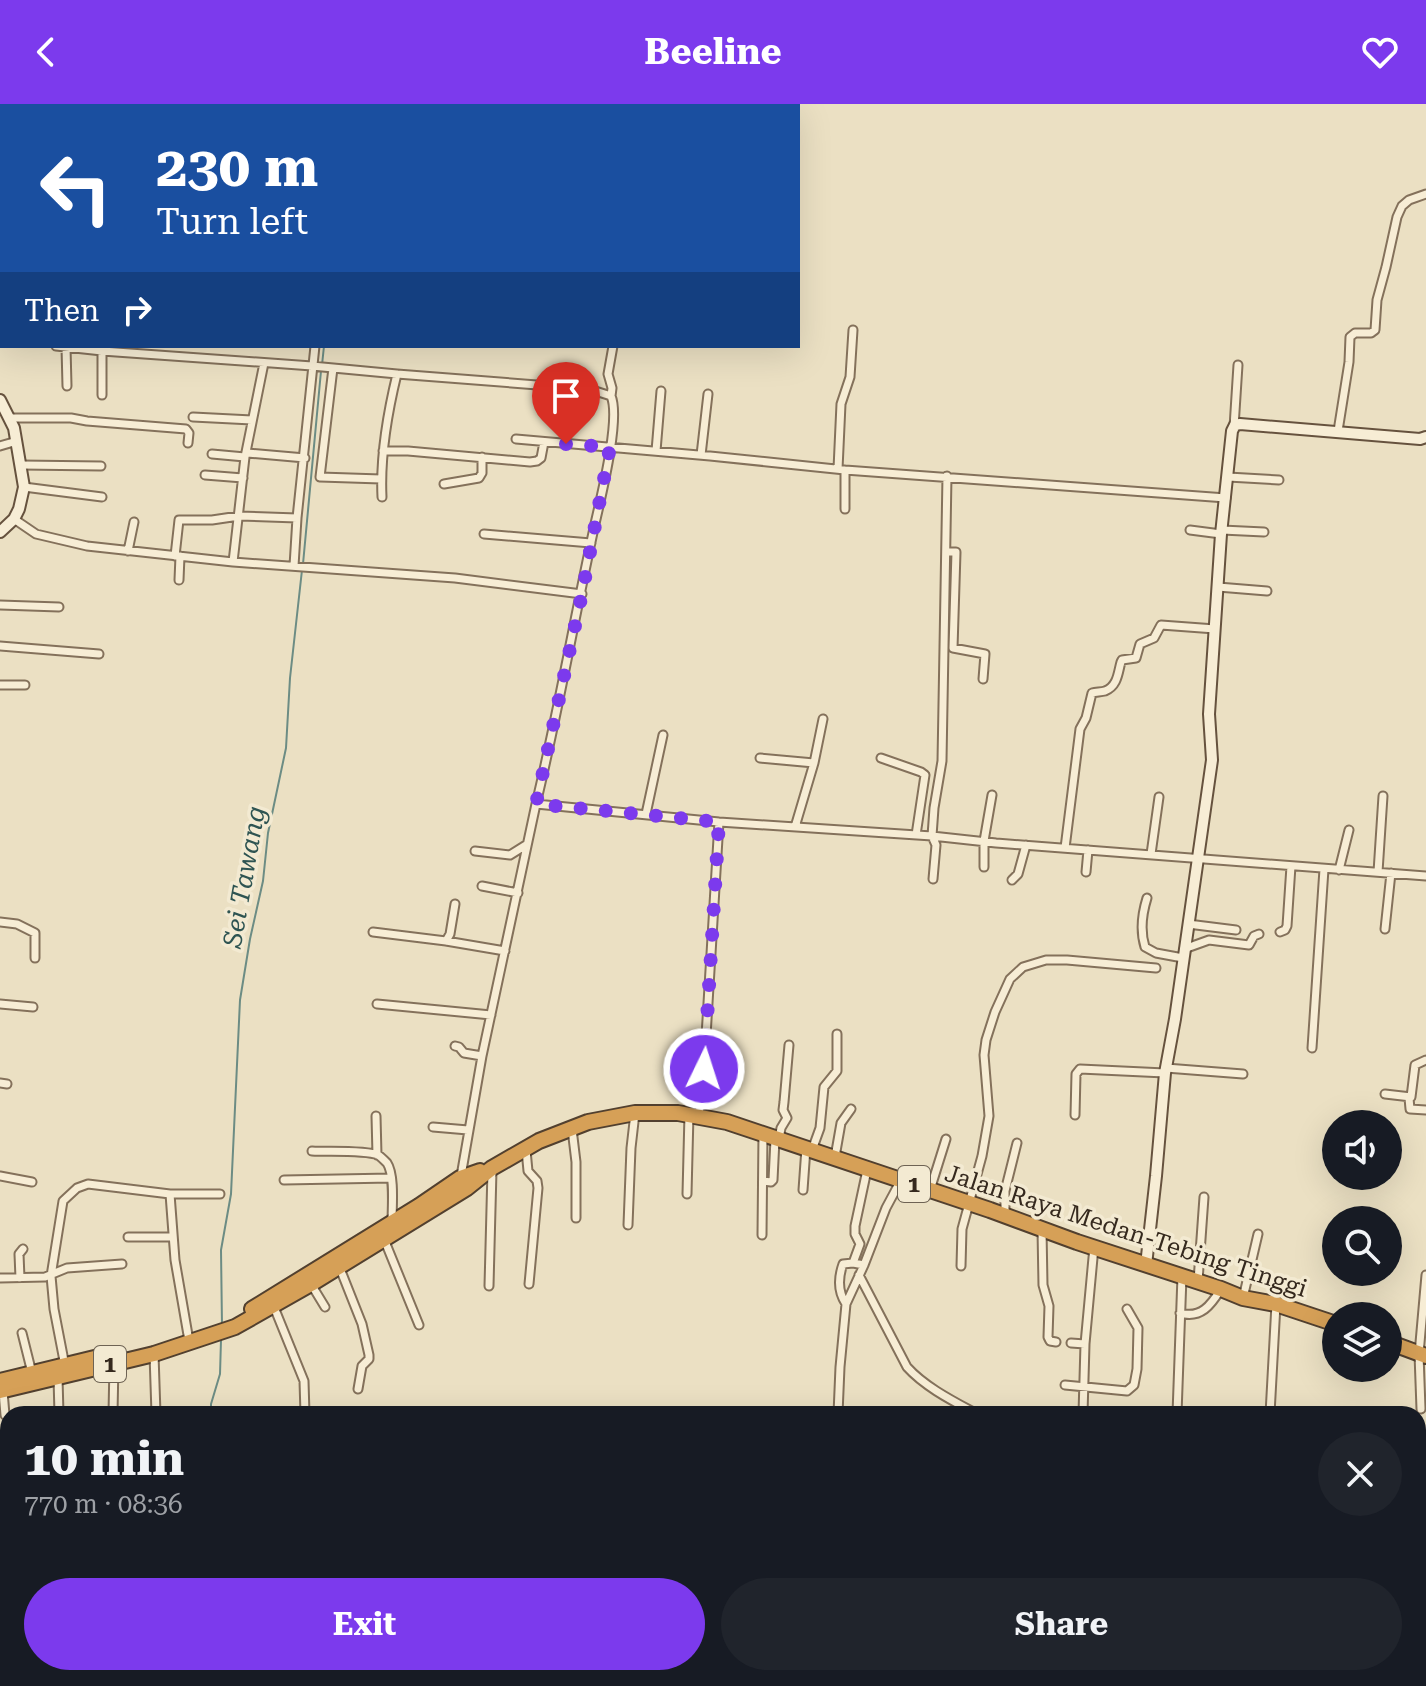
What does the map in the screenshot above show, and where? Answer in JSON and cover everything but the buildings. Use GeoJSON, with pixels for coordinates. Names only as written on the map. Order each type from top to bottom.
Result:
{"type":"FeatureCollection","features":[{"type":"Feature","properties":{"kind":"highway","name":"Jalan Raya Medan-Tebing Tinggi"},"geometry":{"type":"LineString","coordinates":[[1,1388],[32,1373],[114,1363],[154,1354],[274,1307],[526,1148],[572,1127],[635,1113],[694,1115],[727,1122],[1243,1298],[1276,1304],[1322,1319]]}},
{"type":"Feature","properties":{"kind":"highway","name":"Jalan Raya Medan-Tebing Tinggi"},"geometry":{"type":"LineString","coordinates":[[234,1323],[251,1309],[460,1178],[492,1168]]}},
{"type":"Feature","properties":{"kind":"highway","name":"Jalan Raya Medan-Tebing Tinggi"},"geometry":{"type":"LineString","coordinates":[[1,1388],[217,1329]]}},
{"type":"Feature","properties":{"kind":"highway"},"geometry":{"type":"LineString","coordinates":[[1402,1347],[1423,1355]]}},
{"type":"Feature","properties":{"kind":"street"},"geometry":{"type":"LineString","coordinates":[[1338,431],[1350,337],[1355,333],[1375,330],[1377,300],[1397,217],[1409,200],[1426,194]]}},
{"type":"Feature","properties":{"kind":"street"},"geometry":{"type":"LineString","coordinates":[[845,509],[843,393],[848,384],[853,330]]}},
{"type":"Feature","properties":{"kind":"street"},"geometry":{"type":"LineString","coordinates":[[66,348],[67,386]]}},
{"type":"Feature","properties":{"kind":"street"},"geometry":{"type":"LineString","coordinates":[[75,348],[102,351],[121,349],[589,389],[611,396]]}},
{"type":"Feature","properties":{"kind":"street"},"geometry":{"type":"LineString","coordinates":[[168,348],[168,355]]}},
{"type":"Feature","properties":{"kind":"street"},"geometry":{"type":"LineString","coordinates":[[296,567],[297,518],[315,348]]}},
{"type":"Feature","properties":{"kind":"street"},"geometry":{"type":"LineString","coordinates":[[460,1178],[482,1056],[582,594],[610,447],[615,416],[608,374],[613,348]]}},
{"type":"Feature","properties":{"kind":"street"},"geometry":{"type":"LineString","coordinates":[[102,351],[102,395]]}},
{"type":"Feature","properties":{"kind":"street"},"geometry":{"type":"LineString","coordinates":[[233,562],[246,455],[264,363]]}},
{"type":"Feature","properties":{"kind":"street"},"geometry":{"type":"LineString","coordinates":[[1146,1265],[1166,1071],[1212,760],[1209,714],[1238,365]]}},
{"type":"Feature","properties":{"kind":"street"},"geometry":{"type":"LineString","coordinates":[[332,368],[320,477],[381,479]]}},
{"type":"Feature","properties":{"kind":"street"},"geometry":{"type":"LineString","coordinates":[[382,497],[383,451],[397,374]]}},
{"type":"Feature","properties":{"kind":"street"},"geometry":{"type":"LineString","coordinates":[[656,451],[661,391]]}},
{"type":"Feature","properties":{"kind":"street"},"geometry":{"type":"LineString","coordinates":[[701,455],[708,394]]}},
{"type":"Feature","properties":{"kind":"street"},"geometry":{"type":"LineString","coordinates":[[0,400],[17,441],[24,487],[14,519],[0,532]]}},
{"type":"Feature","properties":{"kind":"street"},"geometry":{"type":"LineString","coordinates":[[193,417],[252,420]]}},
{"type":"Feature","properties":{"kind":"street"},"geometry":{"type":"LineString","coordinates":[[10,418],[71,418],[186,429],[189,433],[188,443]]}},
{"type":"Feature","properties":{"kind":"street"},"geometry":{"type":"LineString","coordinates":[[1234,427],[1240,424],[1420,439],[1426,437]]}},
{"type":"Feature","properties":{"kind":"street"},"geometry":{"type":"LineString","coordinates":[[516,439],[842,469],[1226,498]]}},
{"type":"Feature","properties":{"kind":"street"},"geometry":{"type":"LineString","coordinates":[[0,446],[17,441]]}},
{"type":"Feature","properties":{"kind":"street"},"geometry":{"type":"LineString","coordinates":[[383,451],[537,461],[543,453],[544,442]]}},
{"type":"Feature","properties":{"kind":"street"},"geometry":{"type":"LineString","coordinates":[[212,454],[305,458]]}},
{"type":"Feature","properties":{"kind":"street"},"geometry":{"type":"LineString","coordinates":[[444,484],[479,478],[482,457]]}},
{"type":"Feature","properties":{"kind":"street"},"geometry":{"type":"LineString","coordinates":[[21,465],[101,466]]}},
{"type":"Feature","properties":{"kind":"street"},"geometry":{"type":"LineString","coordinates":[[205,475],[243,478]]}},
{"type":"Feature","properties":{"kind":"street"},"geometry":{"type":"LineString","coordinates":[[933,879],[936,845],[932,836],[934,808],[942,761],[947,476]]}},
{"type":"Feature","properties":{"kind":"street"},"geometry":{"type":"LineString","coordinates":[[1228,477],[1279,480]]}},
{"type":"Feature","properties":{"kind":"street"},"geometry":{"type":"LineString","coordinates":[[24,487],[102,497]]}},
{"type":"Feature","properties":{"kind":"street"},"geometry":{"type":"LineString","coordinates":[[179,580],[179,520],[239,516],[297,518]]}},
{"type":"Feature","properties":{"kind":"street"},"geometry":{"type":"LineString","coordinates":[[14,519],[39,536],[87,546],[233,562],[455,578],[582,594]]}},
{"type":"Feature","properties":{"kind":"street"},"geometry":{"type":"LineString","coordinates":[[128,551],[134,522]]}},
{"type":"Feature","properties":{"kind":"street"},"geometry":{"type":"LineString","coordinates":[[1190,530],[1264,532]]}},
{"type":"Feature","properties":{"kind":"street"},"geometry":{"type":"LineString","coordinates":[[484,534],[591,543]]}},
{"type":"Feature","properties":{"kind":"street"},"geometry":{"type":"LineString","coordinates":[[946,552],[956,552],[953,648],[985,654],[983,679]]}},
{"type":"Feature","properties":{"kind":"street"},"geometry":{"type":"LineString","coordinates":[[1218,587],[1267,591]]}},
{"type":"Feature","properties":{"kind":"street"},"geometry":{"type":"LineString","coordinates":[[0,605],[59,607]]}},
{"type":"Feature","properties":{"kind":"street"},"geometry":{"type":"LineString","coordinates":[[1065,848],[1080,729],[1092,693],[1112,686],[1118,677],[1121,662],[1136,658],[1140,644],[1154,638],[1161,625],[1215,629]]}},
{"type":"Feature","properties":{"kind":"street"},"geometry":{"type":"LineString","coordinates":[[0,646],[99,654]]}},
{"type":"Feature","properties":{"kind":"street"},"geometry":{"type":"LineString","coordinates":[[0,685],[25,685]]}},
{"type":"Feature","properties":{"kind":"street"},"geometry":{"type":"LineString","coordinates":[[795,827],[823,719]]}},
{"type":"Feature","properties":{"kind":"street"},"geometry":{"type":"LineString","coordinates":[[646,814],[663,735]]}},
{"type":"Feature","properties":{"kind":"street"},"geometry":{"type":"LineString","coordinates":[[760,758],[814,763]]}},
{"type":"Feature","properties":{"kind":"street"},"geometry":{"type":"LineString","coordinates":[[881,758],[925,775],[916,835]]}},
{"type":"Feature","properties":{"kind":"street"},"geometry":{"type":"LineString","coordinates":[[984,867],[984,841],[992,795]]}},
{"type":"Feature","properties":{"kind":"street"},"geometry":{"type":"LineString","coordinates":[[1378,872],[1383,796]]}},
{"type":"Feature","properties":{"kind":"street"},"geometry":{"type":"LineString","coordinates":[[1151,854],[1159,797]]}},
{"type":"Feature","properties":{"kind":"street"},"geometry":{"type":"LineString","coordinates":[[536,804],[719,822],[1426,876]]}},
{"type":"Feature","properties":{"kind":"street"},"geometry":{"type":"LineString","coordinates":[[687,1194],[694,1115],[704,1069],[719,822]]}},
{"type":"Feature","properties":{"kind":"street"},"geometry":{"type":"LineString","coordinates":[[1339,870],[1349,830]]}},
{"type":"Feature","properties":{"kind":"street"},"geometry":{"type":"LineString","coordinates":[[475,851],[504,856],[526,845]]}},
{"type":"Feature","properties":{"kind":"street"},"geometry":{"type":"LineString","coordinates":[[1012,880],[1018,874],[1026,845]]}},
{"type":"Feature","properties":{"kind":"street"},"geometry":{"type":"LineString","coordinates":[[1086,872],[1088,850]]}},
{"type":"Feature","properties":{"kind":"street"},"geometry":{"type":"LineString","coordinates":[[1280,932],[1287,926],[1291,866]]}},
{"type":"Feature","properties":{"kind":"street"},"geometry":{"type":"LineString","coordinates":[[1312,1048],[1324,869]]}},
{"type":"Feature","properties":{"kind":"street"},"geometry":{"type":"LineString","coordinates":[[1385,929],[1391,873]]}},
{"type":"Feature","properties":{"kind":"street"},"geometry":{"type":"LineString","coordinates":[[482,886],[518,893]]}},
{"type":"Feature","properties":{"kind":"street"},"geometry":{"type":"LineString","coordinates":[[1147,898],[1142,925],[1145,947],[1156,953],[1184,953],[1209,940],[1246,945],[1259,934]]}},
{"type":"Feature","properties":{"kind":"street"},"geometry":{"type":"LineString","coordinates":[[446,941],[455,904]]}},
{"type":"Feature","properties":{"kind":"street"},"geometry":{"type":"LineString","coordinates":[[0,922],[17,924],[35,933],[35,958]]}},
{"type":"Feature","properties":{"kind":"street"},"geometry":{"type":"LineString","coordinates":[[1188,924],[1236,930]]}},
{"type":"Feature","properties":{"kind":"street"},"geometry":{"type":"LineString","coordinates":[[373,932],[505,951]]}},
{"type":"Feature","properties":{"kind":"street"},"geometry":{"type":"LineString","coordinates":[[961,1266],[961,1240],[989,1116],[984,1055],[986,1040],[1010,979],[1023,967],[1046,960],[1156,968]]}},
{"type":"Feature","properties":{"kind":"street"},"geometry":{"type":"LineString","coordinates":[[0,1004],[33,1007]]}},
{"type":"Feature","properties":{"kind":"street"},"geometry":{"type":"LineString","coordinates":[[377,1004],[491,1015]]}},
{"type":"Feature","properties":{"kind":"street"},"geometry":{"type":"LineString","coordinates":[[803,1190],[809,1149],[819,1133],[824,1087],[837,1071],[837,1034]]}},
{"type":"Feature","properties":{"kind":"street"},"geometry":{"type":"LineString","coordinates":[[762,1235],[763,1181],[773,1136],[787,1118],[783,1110],[789,1045]]}},
{"type":"Feature","properties":{"kind":"street"},"geometry":{"type":"LineString","coordinates":[[455,1046],[464,1053],[482,1056]]}},
{"type":"Feature","properties":{"kind":"street"},"geometry":{"type":"LineString","coordinates":[[1426,1060],[1415,1065],[1409,1098],[1410,1109],[1426,1110]]}},
{"type":"Feature","properties":{"kind":"street"},"geometry":{"type":"LineString","coordinates":[[1075,1115],[1076,1074],[1080,1069],[1243,1074]]}},
{"type":"Feature","properties":{"kind":"street"},"geometry":{"type":"LineString","coordinates":[[1385,1094],[1409,1098]]}},
{"type":"Feature","properties":{"kind":"street"},"geometry":{"type":"LineString","coordinates":[[835,1157],[841,1123],[851,1109]]}},
{"type":"Feature","properties":{"kind":"street"},"geometry":{"type":"LineString","coordinates":[[628,1225],[635,1113]]}},
{"type":"Feature","properties":{"kind":"street"},"geometry":{"type":"LineString","coordinates":[[376,1116],[377,1155]]}},
{"type":"Feature","properties":{"kind":"street"},"geometry":{"type":"LineString","coordinates":[[433,1127],[468,1130]]}},
{"type":"Feature","properties":{"kind":"street"},"geometry":{"type":"LineString","coordinates":[[572,1127],[576,1218]]}},
{"type":"Feature","properties":{"kind":"street"},"geometry":{"type":"LineString","coordinates":[[763,1181],[773,1180],[773,1136]]}},
{"type":"Feature","properties":{"kind":"street"},"geometry":{"type":"LineString","coordinates":[[930,1190],[946,1139]]}},
{"type":"Feature","properties":{"kind":"street"},"geometry":{"type":"LineString","coordinates":[[1005,1216],[1005,1191],[1017,1143]]}},
{"type":"Feature","properties":{"kind":"street"},"geometry":{"type":"LineString","coordinates":[[526,1148],[528,1171],[537,1181],[538,1188],[529,1284]]}},
{"type":"Feature","properties":{"kind":"street"},"geometry":{"type":"LineString","coordinates":[[312,1151],[377,1155],[389,1165],[392,1222]]}},
{"type":"Feature","properties":{"kind":"street"},"geometry":{"type":"LineString","coordinates":[[489,1286],[492,1168]]}},
{"type":"Feature","properties":{"kind":"street"},"geometry":{"type":"LineString","coordinates":[[838,1406],[846,1304],[859,1275],[860,1244],[855,1226],[867,1168]]}},
{"type":"Feature","properties":{"kind":"street"},"geometry":{"type":"LineString","coordinates":[[0,1176],[32,1182]]}},
{"type":"Feature","properties":{"kind":"street"},"geometry":{"type":"LineString","coordinates":[[284,1180],[391,1178]]}},
{"type":"Feature","properties":{"kind":"street"},"geometry":{"type":"LineString","coordinates":[[859,1264],[901,1180]]}},
{"type":"Feature","properties":{"kind":"street"},"geometry":{"type":"LineString","coordinates":[[59,1406],[51,1276],[63,1201],[77,1188],[88,1184],[170,1194],[220,1194]]}},
{"type":"Feature","properties":{"kind":"street"},"geometry":{"type":"LineString","coordinates":[[170,1194],[172,1237],[188,1335]]}},
{"type":"Feature","properties":{"kind":"street"},"geometry":{"type":"LineString","coordinates":[[1198,1281],[1204,1197]]}},
{"type":"Feature","properties":{"kind":"street"},"geometry":{"type":"LineString","coordinates":[[1042,1228],[1043,1285],[1049,1306],[1048,1337],[1056,1342]]}},
{"type":"Feature","properties":{"kind":"street"},"geometry":{"type":"LineString","coordinates":[[1243,1298],[1258,1234]]}},
{"type":"Feature","properties":{"kind":"street"},"geometry":{"type":"LineString","coordinates":[[128,1237],[172,1237]]}},
{"type":"Feature","properties":{"kind":"street"},"geometry":{"type":"LineString","coordinates":[[384,1239],[419,1325]]}},
{"type":"Feature","properties":{"kind":"street"},"geometry":{"type":"LineString","coordinates":[[1083,1406],[1094,1247]]}},
{"type":"Feature","properties":{"kind":"street"},"geometry":{"type":"LineString","coordinates":[[20,1278],[19,1254],[23,1249]]}},
{"type":"Feature","properties":{"kind":"street"},"geometry":{"type":"LineString","coordinates":[[0,1278],[51,1276],[67,1268],[122,1264]]}},
{"type":"Feature","properties":{"kind":"street"},"geometry":{"type":"LineString","coordinates":[[846,1304],[839,1291],[841,1270],[843,1264],[859,1264]]}},
{"type":"Feature","properties":{"kind":"street"},"geometry":{"type":"LineString","coordinates":[[339,1266],[357,1311],[369,1355],[362,1366],[358,1389]]}},
{"type":"Feature","properties":{"kind":"street"},"geometry":{"type":"LineString","coordinates":[[859,1275],[907,1367],[914,1375],[963,1406]]}},
{"type":"Feature","properties":{"kind":"street"},"geometry":{"type":"LineString","coordinates":[[1421,1406],[1426,1275]]}},
{"type":"Feature","properties":{"kind":"street"},"geometry":{"type":"LineString","coordinates":[[1177,1406],[1182,1276]]}},
{"type":"Feature","properties":{"kind":"street"},"geometry":{"type":"LineString","coordinates":[[311,1284],[325,1307]]}},
{"type":"Feature","properties":{"kind":"street"},"geometry":{"type":"LineString","coordinates":[[1180,1313],[1194,1315],[1209,1307],[1221,1289]]}},
{"type":"Feature","properties":{"kind":"street"},"geometry":{"type":"LineString","coordinates":[[1270,1406],[1276,1304]]}},
{"type":"Feature","properties":{"kind":"street"},"geometry":{"type":"LineString","coordinates":[[274,1307],[304,1381],[305,1406]]}},
{"type":"Feature","properties":{"kind":"street"},"geometry":{"type":"LineString","coordinates":[[1065,1385],[1127,1391],[1134,1385],[1138,1328],[1127,1309]]}},
{"type":"Feature","properties":{"kind":"street"},"geometry":{"type":"LineString","coordinates":[[22,1333],[32,1373]]}},
{"type":"Feature","properties":{"kind":"street"},"geometry":{"type":"LineString","coordinates":[[1071,1343],[1085,1344]]}},
{"type":"Feature","properties":{"kind":"street"},"geometry":{"type":"LineString","coordinates":[[154,1354],[156,1406]]}},
{"type":"Feature","properties":{"kind":"street"},"geometry":{"type":"LineString","coordinates":[[113,1406],[114,1363]]}},
{"type":"Feature","properties":{"kind":"street"},"geometry":{"type":"LineString","coordinates":[[113,1686],[139,1686]]}},
{"type":"Feature","properties":{"kind":"waterway","name":"Sei Tawang"},"geometry":{"type":"LineString","coordinates":[[322,365],[324,348]]}},
{"type":"Feature","properties":{"kind":"waterway","name":"Sei Tawang"},"geometry":{"type":"LineString","coordinates":[[303,564],[321,371]]}},
{"type":"Feature","properties":{"kind":"waterway","name":"Sei Tawang"},"geometry":{"type":"LineString","coordinates":[[222,1326],[221,1250],[231,1194],[240,1000],[263,881],[268,833],[286,748],[302,570]]}},
{"type":"Feature","properties":{"kind":"waterway","name":"Sei Tawang"},"geometry":{"type":"LineString","coordinates":[[211,1406],[220,1374],[221,1340]]}},
{"type":"Feature","properties":{"kind":"route"},"geometry":{"type":"LineString","coordinates":[[566,444],[610,447],[582,594],[536,804],[719,822],[704,1069]]}}]}
